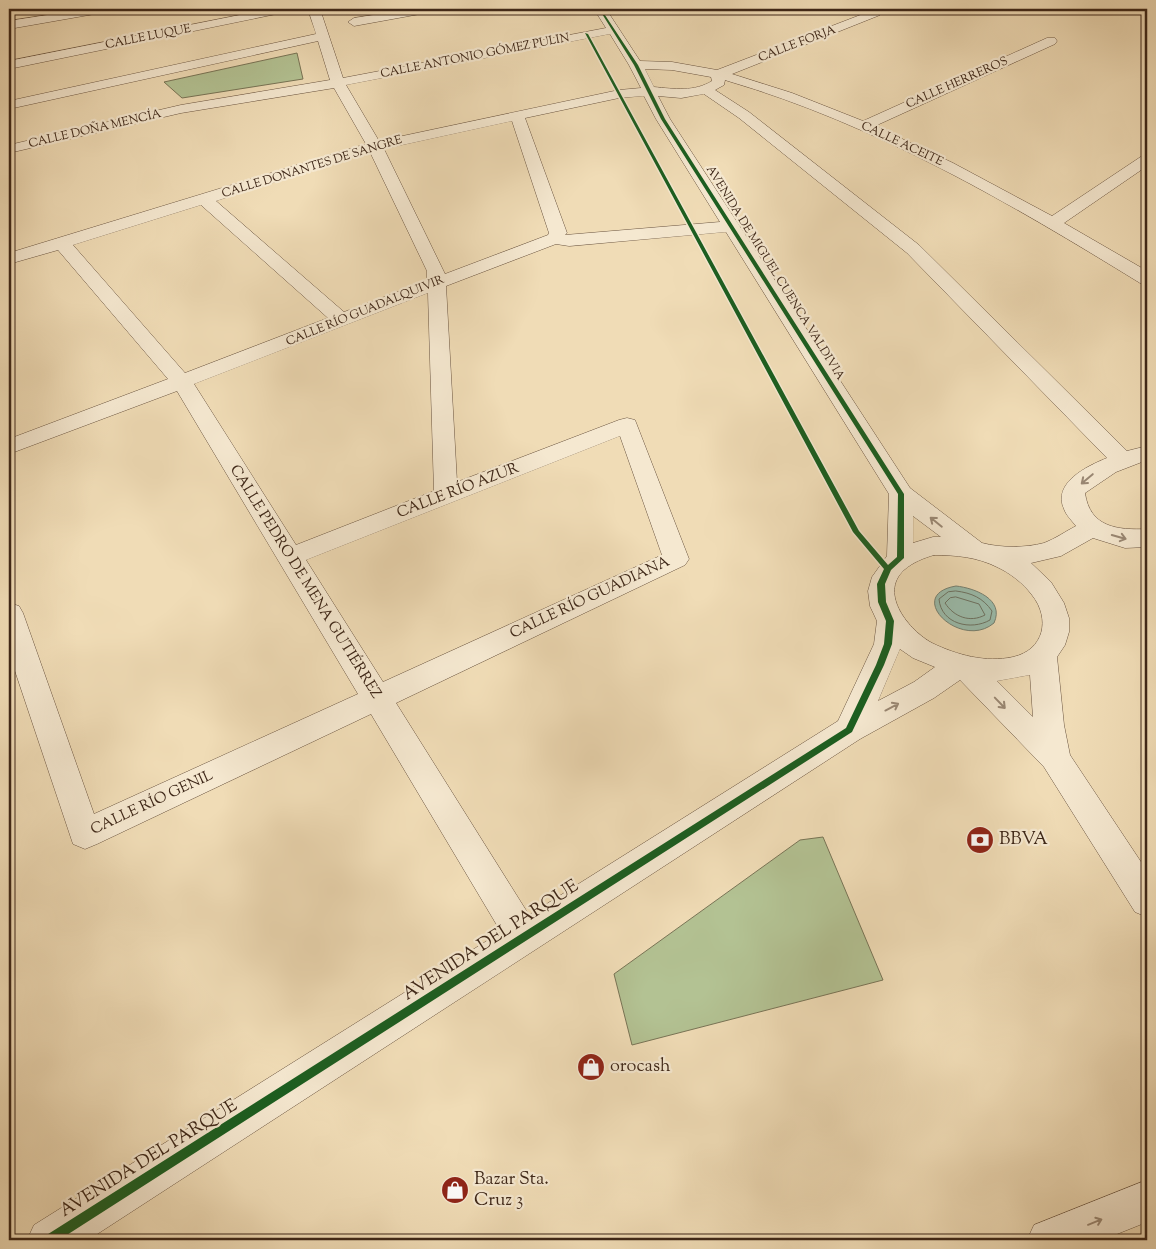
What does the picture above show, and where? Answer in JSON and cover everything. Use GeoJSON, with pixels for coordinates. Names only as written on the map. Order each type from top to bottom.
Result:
{"type":"FeatureCollection","features":[{"type":"Feature","properties":{"kind":"street"},"geometry":{"type":"LineString","coordinates":[[9,25],[54,13],[106,9]]}},
{"type":"Feature","properties":{"kind":"street","name":"CALLE LUQUE"},"geometry":{"type":"LineString","coordinates":[[9,65],[286,9]]}},
{"type":"Feature","properties":{"kind":"street"},"geometry":{"type":"LineString","coordinates":[[314,9],[338,83],[375,146],[436,271],[446,496]]}},
{"type":"Feature","properties":{"kind":"street"},"geometry":{"type":"LineString","coordinates":[[354,22],[431,9]]}},
{"type":"Feature","properties":{"kind":"street","name":"AVENIDA DE MIGUEL CUENCA VALDIVIA"},"geometry":{"type":"LineString","coordinates":[[600,9],[636,65],[663,119],[901,494],[952,535],[983,552]]}},
{"type":"Feature","properties":{"kind":"street","name":"CALLE FORJA"},"geometry":{"type":"LineString","coordinates":[[717,75],[876,13]]}},
{"type":"Feature","properties":{"kind":"street","name":"CALLE ANTONIO GÓMEZ PULIN"},"geometry":{"type":"LineString","coordinates":[[180,108],[338,83],[612,30]]}},
{"type":"Feature","properties":{"kind":"street"},"geometry":{"type":"LineString","coordinates":[[9,105],[324,36]]}},
{"type":"Feature","properties":{"kind":"street","name":"CALLE HERREROS"},"geometry":{"type":"LineString","coordinates":[[863,126],[1051,41]]}},
{"type":"Feature","properties":{"kind":"street","name":"CALLE ACEITE"},"geometry":{"type":"LineString","coordinates":[[636,65],[677,67],[717,75],[793,98],[863,126],[945,163],[1054,222],[1147,279]]}},
{"type":"Feature","properties":{"kind":"street"},"geometry":{"type":"LineString","coordinates":[[717,75],[719,82],[706,90],[744,115],[913,249],[1122,459]]}},
{"type":"Feature","properties":{"kind":"street","name":"CALLE DONANTES DE SANGRE"},"geometry":{"type":"LineString","coordinates":[[9,259],[375,146],[619,94],[650,91],[681,94],[706,90]]}},
{"type":"Feature","properties":{"kind":"street","name":"CALLE DOÑA MENCÍA"},"geometry":{"type":"LineString","coordinates":[[9,149],[180,108]]}},
{"type":"Feature","properties":{"kind":"street"},"geometry":{"type":"LineString","coordinates":[[517,115],[558,233],[554,239]]}},
{"type":"Feature","properties":{"kind":"street"},"geometry":{"type":"LineString","coordinates":[[1054,222],[1147,160]]}},
{"type":"Feature","properties":{"kind":"street"},"geometry":{"type":"LineString","coordinates":[[205,200],[342,320]]}},
{"type":"Feature","properties":{"kind":"street","name":"CALLE RÍO GUADALQUIVIR"},"geometry":{"type":"LineString","coordinates":[[9,447],[183,383],[436,282],[554,239],[569,241],[732,226]]}},
{"type":"Feature","properties":{"kind":"street","name":"CALLE PEDRO DE MENA GUTIÉRREZ"},"geometry":{"type":"LineString","coordinates":[[62,243],[183,383],[524,938]]}},
{"type":"Feature","properties":{"kind":"street","name":"CALLE RÍO AZUR"},"geometry":{"type":"LineString","coordinates":[[289,557],[627,425]]}},
{"type":"Feature","properties":{"kind":"street","name":"CALLE RÍO GUADIANA"},"geometry":{"type":"LineString","coordinates":[[377,699],[676,559],[627,425]]}},
{"type":"Feature","properties":{"kind":"street"},"geometry":{"type":"LineString","coordinates":[[1147,453],[1122,459],[1090,475],[1074,491],[1075,508],[1091,528],[1125,539],[1147,538]]}},
{"type":"Feature","properties":{"kind":"street"},"geometry":{"type":"LineString","coordinates":[[900,558],[901,494]]}},
{"type":"Feature","properties":{"kind":"street"},"geometry":{"type":"LineString","coordinates":[[983,552],[1028,574],[1042,587],[1052,602],[1057,617],[1055,638],[1043,656],[1026,665],[1009,669],[988,670],[963,666],[922,650],[904,636],[890,621],[882,602],[881,584],[888,569],[900,558],[915,550],[933,546],[1024,555],[1052,550],[1091,528]]}},
{"type":"Feature","properties":{"kind":"street"},"geometry":{"type":"LineString","coordinates":[[1042,587],[1044,571],[1052,550]]}},
{"type":"Feature","properties":{"kind":"street","name":"CALLE RÍO GENIL"},"geometry":{"type":"LineString","coordinates":[[9,613],[85,834],[377,699]]}},
{"type":"Feature","properties":{"kind":"street"},"geometry":{"type":"LineString","coordinates":[[849,730],[888,644],[890,621]]}},
{"type":"Feature","properties":{"kind":"street"},"geometry":{"type":"LineString","coordinates":[[1043,656],[1049,725],[1055,758]]}},
{"type":"Feature","properties":{"kind":"street"},"geometry":{"type":"LineString","coordinates":[[963,666],[1055,758],[1147,901]]}},
{"type":"Feature","properties":{"kind":"street","name":"AVENIDA DEL PARQUE"},"geometry":{"type":"LineString","coordinates":[[49,1240],[849,730],[924,690],[963,666]]}},
{"type":"Feature","properties":{"kind":"street"},"geometry":{"type":"LineString","coordinates":[[1050,1240],[1147,1201]]}},
{"type":"Feature","properties":{"kind":"green space"},"geometry":{"type":"Polygon","coordinates":[[[297,53],[303,79],[182,98],[164,82],[297,53]]]}},
{"type":"Feature","properties":{"kind":"green space"},"geometry":{"type":"Polygon","coordinates":[[[823,837],[883,980],[632,1045],[614,974],[800,840],[823,837]]]}},
{"type":"Feature","properties":{"kind":"water"},"geometry":{"type":"Polygon","coordinates":[[[956,586],[979,592],[992,601],[996,615],[994,623],[981,630],[967,630],[954,626],[943,618],[936,609],[935,600],[941,591],[956,586]]]}},
{"type":"Feature","properties":{"kind":"cycle path"},"geometry":{"type":"LineString","coordinates":[[49,1240],[849,730],[880,665],[888,644],[890,621],[882,602],[881,584],[888,569],[900,558],[901,494],[663,119],[636,65],[600,9]]}},
{"type":"Feature","properties":{"kind":"cycle path"},"geometry":{"type":"LineString","coordinates":[[586,34],[856,532],[888,569]]}},
{"type":"Feature","properties":{"kind":"place","name":"BBVA"},"geometry":{"type":"Point","coordinates":[980,840]}},
{"type":"Feature","properties":{"kind":"place","name":"orocash"},"geometry":{"type":"Point","coordinates":[591,1067]}},
{"type":"Feature","properties":{"kind":"place","name":"Bazar Sta. Cruz 3"},"geometry":{"type":"Point","coordinates":[455,1190]}}]}
